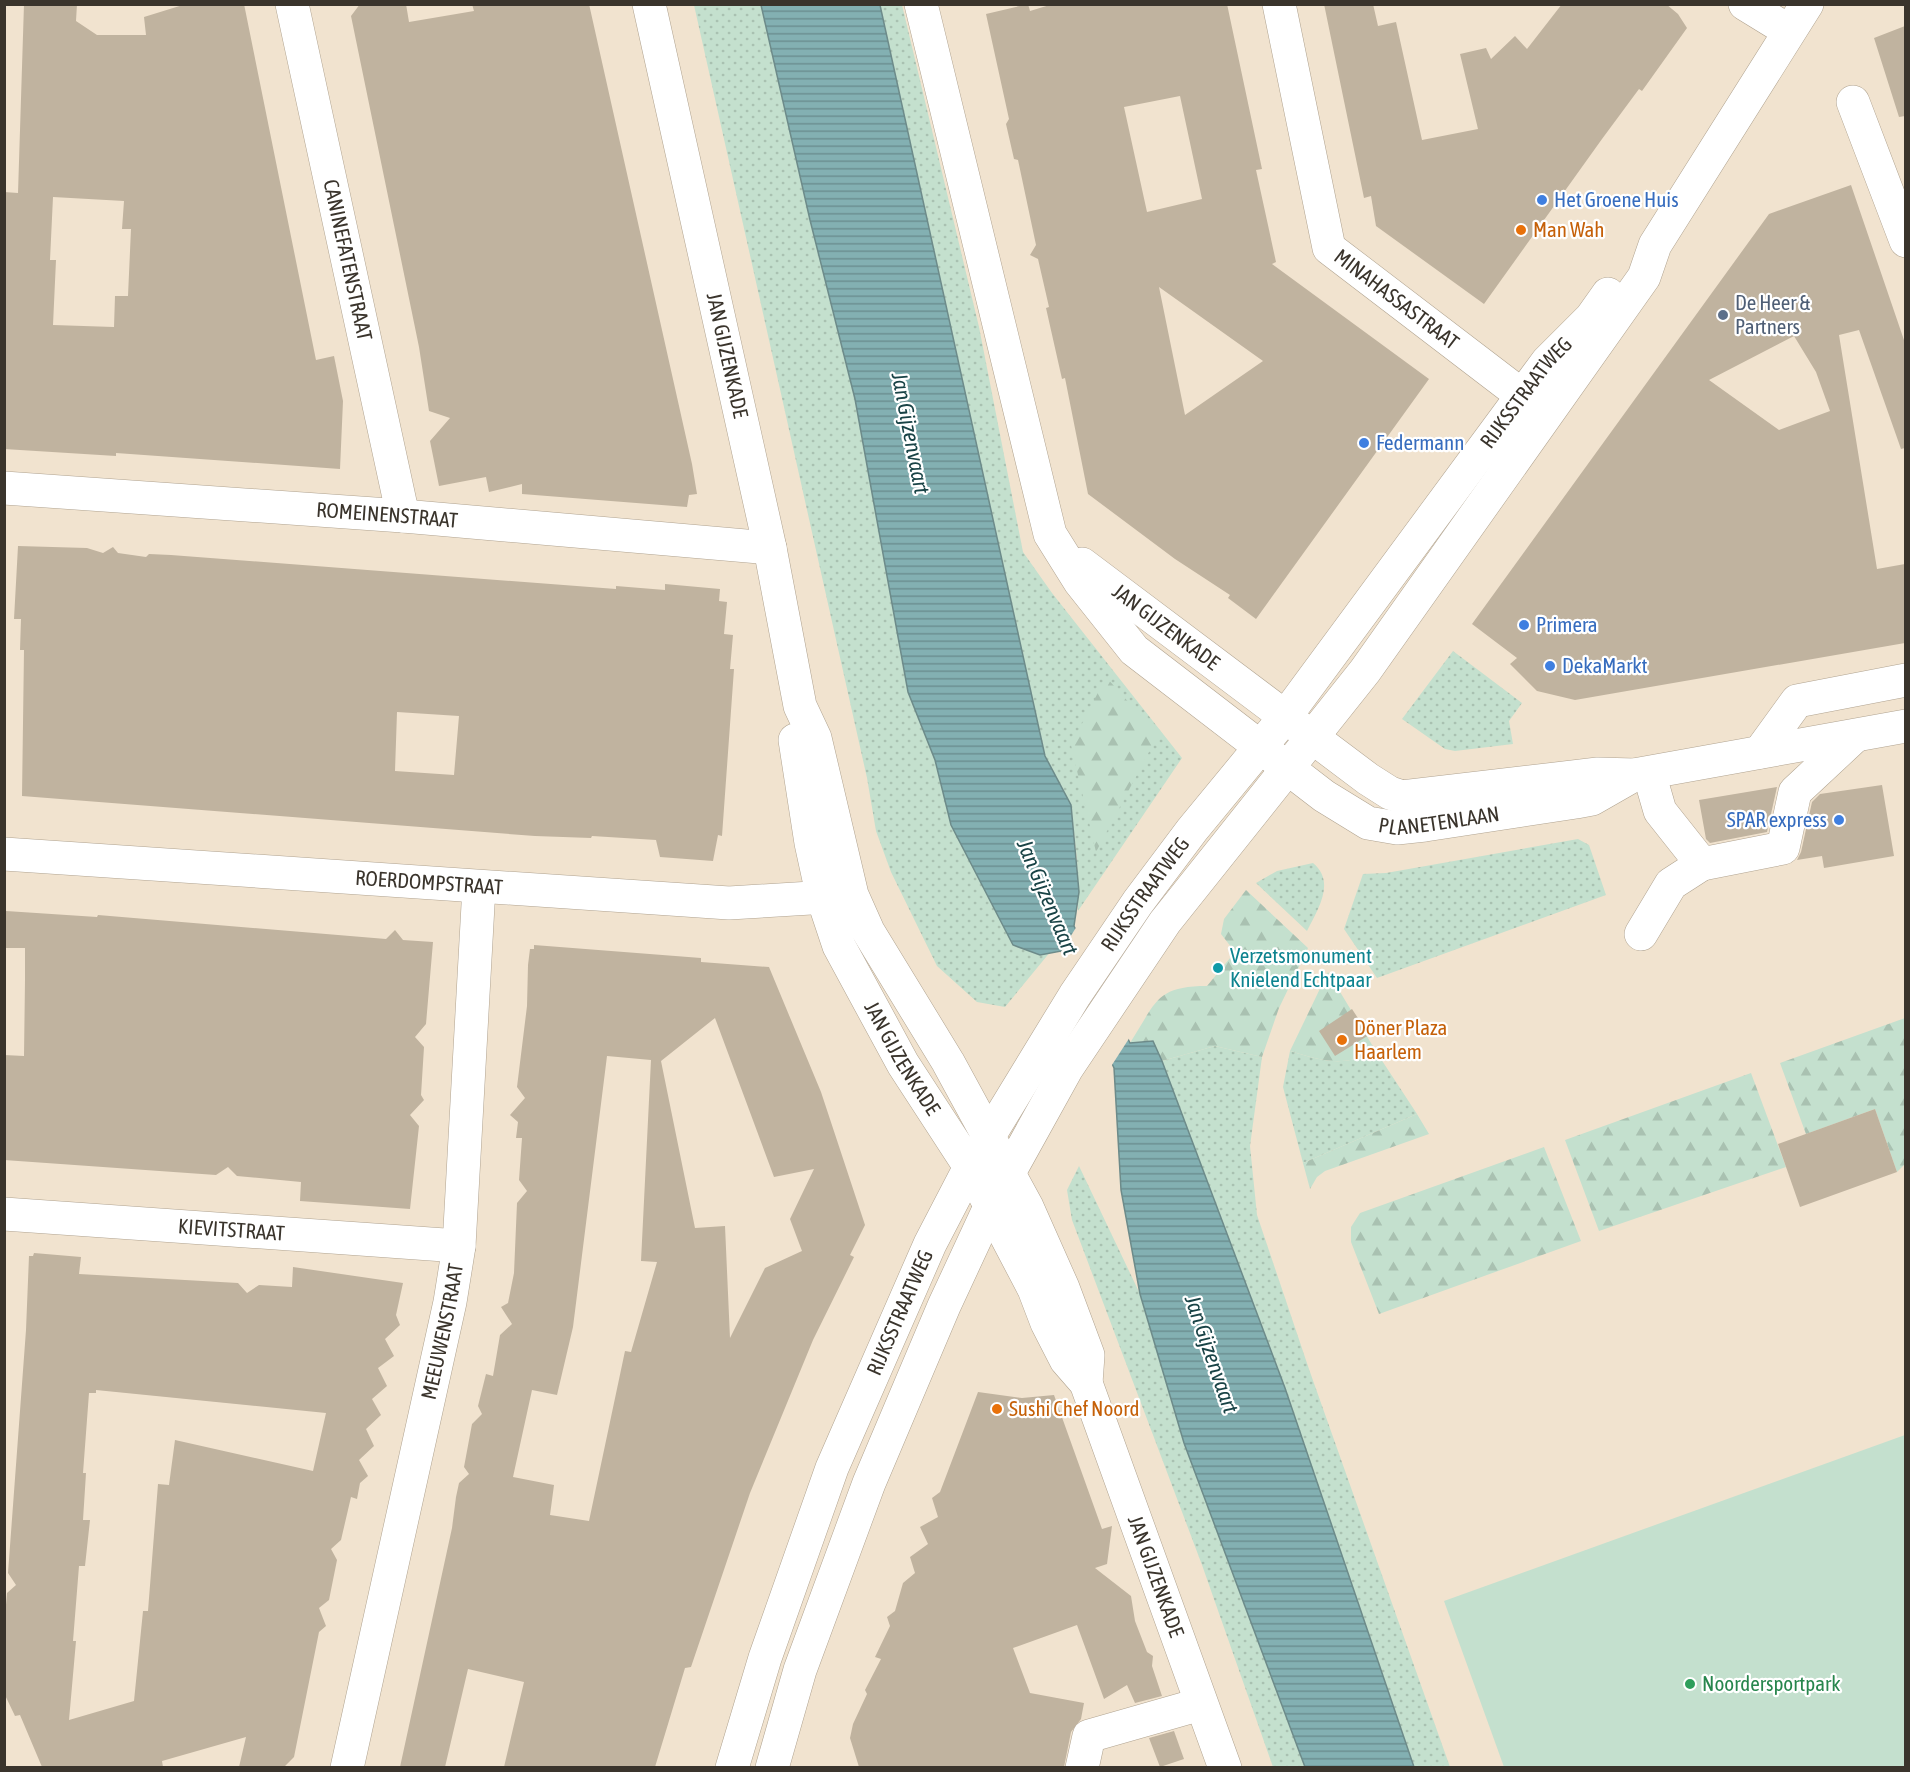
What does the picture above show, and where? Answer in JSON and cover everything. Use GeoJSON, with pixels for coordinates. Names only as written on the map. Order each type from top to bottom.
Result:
{"type":"FeatureCollection","features":[{"type":"Feature","properties":{"kind":"street","name":"CANINEFATENSTRAAT"},"geometry":{"type":"LineString","coordinates":[[292,4],[403,516]]}},
{"type":"Feature","properties":{"kind":"street","name":"JAN GIJZENKADE"},"geometry":{"type":"LineString","coordinates":[[650,4],[771,548],[800,706],[795,739],[810,843],[838,896],[868,931],[948,1062],[1008,1171],[1059,1278],[1088,1355],[1086,1383]]}},
{"type":"Feature","properties":{"kind":"street","name":"JAN GIJZENKADE"},"geometry":{"type":"LineString","coordinates":[[921,4],[1050,534],[1080,582],[1134,650],[1261,747]]}},
{"type":"Feature","properties":{"kind":"street","name":"MINAHASSASTRAAT"},"geometry":{"type":"LineString","coordinates":[[1279,4],[1329,248],[1547,415]]}},
{"type":"Feature","properties":{"kind":"street"},"geometry":{"type":"LineString","coordinates":[[1746,4],[1798,18]]}},
{"type":"Feature","properties":{"kind":"street","name":"RIJKSSTRAATWEG"},"geometry":{"type":"LineString","coordinates":[[772,1767],[800,1670],[869,1483],[944,1306],[990,1207],[1067,1068],[1165,922],[1365,671],[1644,277],[1655,245],[1798,18]]}},
{"type":"Feature","properties":{"kind":"street"},"geometry":{"type":"LineString","coordinates":[[1853,102],[1905,241]]}},
{"type":"Feature","properties":{"kind":"street","name":"RIJKSSTRAATWEG"},"geometry":{"type":"LineString","coordinates":[[732,1767],[765,1658],[832,1468],[926,1254],[988,1136],[1096,963],[1192,830],[1285,717],[1546,362],[1591,318],[1629,266],[1655,245]]}},
{"type":"Feature","properties":{"kind":"street","name":"ROMEINENSTRAAT"},"geometry":{"type":"LineString","coordinates":[[4,488],[403,516],[771,548]]}},
{"type":"Feature","properties":{"kind":"street","name":"JAN GIJZENKADE"},"geometry":{"type":"LineString","coordinates":[[1050,534],[1089,570],[1285,717]]}},
{"type":"Feature","properties":{"kind":"street"},"geometry":{"type":"LineString","coordinates":[[1760,752],[1797,701],[1905,680]]}},
{"type":"Feature","properties":{"kind":"street","name":"PLANETENLAAN"},"geometry":{"type":"LineString","coordinates":[[1285,717],[1379,788],[1402,796],[1598,774],[1642,774],[1905,726]]}},
{"type":"Feature","properties":{"kind":"street"},"geometry":{"type":"LineString","coordinates":[[1641,934],[1671,884],[1702,864],[1783,848],[1795,792],[1855,735]]}},
{"type":"Feature","properties":{"kind":"street","name":"PLANETENLAAN"},"geometry":{"type":"LineString","coordinates":[[1261,747],[1323,796],[1368,823],[1397,828],[1592,799],[1642,774]]}},
{"type":"Feature","properties":{"kind":"street"},"geometry":{"type":"LineString","coordinates":[[1642,774],[1660,811],[1702,864]]}},
{"type":"Feature","properties":{"kind":"street","name":"ROERDOMPSTRAAT"},"geometry":{"type":"LineString","coordinates":[[4,854],[729,903],[838,896]]}},
{"type":"Feature","properties":{"kind":"street","name":"MEEUWENSTRAAT"},"geometry":{"type":"LineString","coordinates":[[347,1767],[450,1302],[459,1246],[479,887]]}},
{"type":"Feature","properties":{"kind":"street","name":"JAN GIJZENKADE"},"geometry":{"type":"LineString","coordinates":[[838,896],[839,946],[903,1064],[970,1167],[1034,1288],[1047,1323],[1066,1360],[1086,1383],[1225,1767]]}},
{"type":"Feature","properties":{"kind":"street","name":"KIEVITSTRAAT"},"geometry":{"type":"LineString","coordinates":[[4,1214],[459,1246]]}},
{"type":"Feature","properties":{"kind":"street"},"geometry":{"type":"LineString","coordinates":[[1083,1767],[1089,1736],[1201,1704]]}},
{"type":"Feature","properties":{"kind":"green space"},"geometry":{"type":"Polygon","coordinates":[[[694,5],[761,5],[810,220],[855,399],[951,825],[1013,944],[1039,955],[1051,951],[1005,1007],[977,1002],[937,966],[891,872],[876,831],[867,778],[694,5]]]}},
{"type":"Feature","properties":{"kind":"green space"},"geometry":{"type":"Polygon","coordinates":[[[880,5],[902,5],[979,327],[1023,552],[1052,593],[1182,758],[1078,911],[1077,859],[1071,805],[1045,756],[880,5]]]}},
{"type":"Feature","properties":{"kind":"green space"},"geometry":{"type":"Polygon","coordinates":[[[1453,651],[1522,703],[1509,721],[1513,744],[1455,751],[1445,749],[1402,719],[1453,651]]]}},
{"type":"Feature","properties":{"kind":"green space"},"geometry":{"type":"Polygon","coordinates":[[[1106,677],[1158,735],[1096,852],[1071,745],[1106,677]]]}},
{"type":"Feature","properties":{"kind":"green space"},"geometry":{"type":"Polygon","coordinates":[[[1578,839],[1589,845],[1606,895],[1377,978],[1344,929],[1363,874],[1386,873],[1578,839]]]}},
{"type":"Feature","properties":{"kind":"green space"},"geometry":{"type":"Polygon","coordinates":[[[1313,863],[1320,870],[1324,887],[1320,905],[1307,931],[1256,883],[1277,871],[1313,863]]]}},
{"type":"Feature","properties":{"kind":"green space"},"geometry":{"type":"Polygon","coordinates":[[[1246,890],[1308,948],[1279,1008],[1262,1057],[1215,1046],[1162,1061],[1153,1041],[1130,1043],[1152,1007],[1167,993],[1177,989],[1207,986],[1235,952],[1221,934],[1224,919],[1246,890]]]}},
{"type":"Feature","properties":{"kind":"green space"},"geometry":{"type":"Polygon","coordinates":[[[1328,972],[1377,1053],[1353,1060],[1333,1061],[1290,1051],[1328,972]]]}},
{"type":"Feature","properties":{"kind":"green space"},"geometry":{"type":"Polygon","coordinates":[[[1905,1018],[1905,1164],[1897,1172],[1875,1109],[1806,1134],[1780,1063],[1905,1018]]]}},
{"type":"Feature","properties":{"kind":"green space"},"geometry":{"type":"Polygon","coordinates":[[[1215,1046],[1262,1057],[1250,1146],[1257,1215],[1450,1767],[1414,1767],[1285,1388],[1162,1061],[1215,1046]]]}},
{"type":"Feature","properties":{"kind":"green space"},"geometry":{"type":"Polygon","coordinates":[[[1290,1051],[1333,1061],[1353,1060],[1377,1053],[1417,1114],[1303,1163],[1283,1087],[1290,1051]]]}},
{"type":"Feature","properties":{"kind":"green space"},"geometry":{"type":"Polygon","coordinates":[[[1751,1073],[1786,1167],[1599,1231],[1565,1140],[1751,1073]]]}},
{"type":"Feature","properties":{"kind":"green space"},"geometry":{"type":"Polygon","coordinates":[[[1417,1114],[1429,1134],[1325,1171],[1317,1177],[1310,1189],[1303,1163],[1417,1114]]]}},
{"type":"Feature","properties":{"kind":"green space"},"geometry":{"type":"Polygon","coordinates":[[[1544,1147],[1581,1241],[1379,1314],[1351,1242],[1351,1227],[1360,1213],[1544,1147]]]}},
{"type":"Feature","properties":{"kind":"green space"},"geometry":{"type":"Polygon","coordinates":[[[1079,1166],[1140,1294],[1184,1443],[1305,1767],[1273,1767],[1202,1565],[1072,1220],[1067,1190],[1079,1166]]]}},
{"type":"Feature","properties":{"kind":"green space","name":"Noordersportpark"},"geometry":{"type":"Polygon","coordinates":[[[1905,1435],[1905,1767],[1504,1767],[1444,1601],[1905,1435]]]}},
{"type":"Feature","properties":{"kind":"water","name":"Jan Gijzenvaart"},"geometry":{"type":"Polygon","coordinates":[[[761,5],[880,5],[1045,756],[1071,805],[1079,892],[1074,926],[1130,1043],[1153,1041],[1162,1061],[1285,1388],[1414,1767],[1305,1767],[1184,1443],[1140,1294],[1121,1190],[1114,1068],[1061,951],[1040,955],[1013,945],[951,825],[935,760],[908,692],[855,399],[810,220],[761,5]]]}},
{"type":"Feature","properties":{"kind":"pier"},"geometry":{"type":"Polygon","coordinates":[[[1077,926],[1130,1037],[1110,1068],[1059,955],[1077,926]]]}},
{"type":"Feature","properties":{"kind":"building"},"geometry":{"type":"Polygon","coordinates":[[[24,4],[77,4],[76,21],[97,35],[146,35],[144,17],[186,4],[244,4],[316,360],[334,356],[343,401],[340,469],[116,453],[116,456],[4,449],[4,192],[18,193],[24,4]],[[53,197],[50,260],[56,260],[53,325],[114,327],[115,296],[128,296],[131,229],[122,229],[124,201],[53,197]]]}},
{"type":"Feature","properties":{"kind":"building"},"geometry":{"type":"Polygon","coordinates":[[[360,4],[406,4],[409,22],[474,11],[472,4],[589,4],[692,464],[697,494],[689,495],[687,507],[522,494],[522,484],[489,492],[486,477],[439,486],[430,441],[450,418],[429,411],[419,347],[351,16],[360,4]]]}},
{"type":"Feature","properties":{"kind":"building"},"geometry":{"type":"Polygon","coordinates":[[[1028,4],[1030,11],[1053,4],[1227,4],[1262,169],[1256,170],[1276,262],[1272,264],[1429,379],[1256,619],[1228,598],[1230,595],[1175,559],[1088,494],[1065,378],[1062,379],[1046,308],[1049,307],[1038,259],[1030,255],[1036,245],[1018,160],[1014,159],[1006,124],[1009,119],[986,14],[1028,4]],[[1180,96],[1124,107],[1147,212],[1202,199],[1180,96]],[[1159,287],[1185,415],[1263,361],[1159,287]]]}},
{"type":"Feature","properties":{"kind":"building"},"geometry":{"type":"Polygon","coordinates":[[[1324,4],[1373,4],[1378,26],[1396,22],[1422,140],[1478,129],[1460,54],[1486,48],[1491,59],[1515,36],[1527,49],[1562,4],[1666,4],[1678,14],[1687,28],[1642,91],[1639,89],[1602,139],[1484,304],[1376,226],[1371,196],[1364,198],[1324,4]]]}},
{"type":"Feature","properties":{"kind":"building"},"geometry":{"type":"Polygon","coordinates":[[[1905,26],[1905,116],[1899,117],[1874,38],[1905,26]]]}},
{"type":"Feature","properties":{"kind":"building"},"geometry":{"type":"Polygon","coordinates":[[[1851,185],[1905,343],[1905,448],[1901,449],[1859,330],[1839,335],[1877,569],[1905,564],[1905,643],[1575,700],[1537,691],[1510,664],[1517,658],[1472,624],[1769,214],[1851,185]],[[1794,336],[1709,380],[1779,430],[1830,411],[1816,372],[1794,336]]]}},
{"type":"Feature","properties":{"kind":"building"},"geometry":{"type":"Polygon","coordinates":[[[18,546],[87,548],[103,553],[113,547],[118,553],[146,557],[149,554],[171,555],[616,589],[616,586],[665,590],[665,584],[720,589],[719,601],[727,602],[724,634],[733,635],[730,669],[734,669],[722,836],[718,835],[713,861],[660,857],[656,840],[592,836],[591,838],[535,836],[22,796],[24,650],[20,650],[21,619],[14,619],[18,546]],[[397,712],[395,771],[454,775],[459,716],[397,712]]]}},
{"type":"Feature","properties":{"kind":"building"},"geometry":{"type":"Polygon","coordinates":[[[1882,785],[1894,856],[1824,868],[1822,856],[1797,860],[1801,852],[1812,802],[1820,794],[1882,785]]]}},
{"type":"Feature","properties":{"kind":"building"},"geometry":{"type":"Polygon","coordinates":[[[1777,787],[1767,832],[1710,843],[1706,839],[1699,800],[1777,787]]]}},
{"type":"Feature","properties":{"kind":"building"},"geometry":{"type":"Polygon","coordinates":[[[6,911],[97,917],[98,915],[386,939],[395,930],[403,940],[433,942],[426,1024],[415,1037],[424,1047],[421,1095],[424,1100],[410,1115],[419,1126],[410,1209],[300,1201],[301,1182],[237,1176],[228,1167],[216,1175],[4,1160],[4,1055],[24,1056],[25,980],[25,948],[4,948],[6,911]]]}},
{"type":"Feature","properties":{"kind":"building"},"geometry":{"type":"Polygon","coordinates":[[[534,945],[701,958],[701,962],[769,967],[821,1092],[865,1225],[850,1255],[854,1257],[813,1340],[750,1493],[691,1667],[685,1668],[655,1767],[504,1767],[524,1682],[468,1669],[445,1767],[400,1767],[452,1528],[459,1483],[469,1474],[464,1467],[472,1424],[482,1414],[478,1406],[486,1374],[493,1376],[500,1335],[512,1324],[501,1307],[508,1303],[514,1273],[517,1203],[527,1191],[519,1180],[522,1138],[516,1138],[518,1122],[510,1115],[525,1098],[517,1087],[527,1006],[528,965],[530,949],[534,949],[534,945]],[[715,1018],[661,1061],[695,1228],[725,1226],[730,1338],[765,1268],[802,1251],[790,1219],[814,1169],[774,1177],[715,1018]],[[607,1056],[573,1327],[557,1395],[532,1390],[513,1477],[554,1485],[550,1515],[589,1521],[625,1351],[631,1352],[657,1262],[641,1261],[651,1060],[607,1056]]]}},
{"type":"Feature","properties":{"kind":"building"},"geometry":{"type":"Polygon","coordinates":[[[1352,1009],[1369,1035],[1335,1056],[1319,1031],[1352,1009]]]}},
{"type":"Feature","properties":{"kind":"building"},"geometry":{"type":"Polygon","coordinates":[[[1875,1109],[1897,1172],[1800,1207],[1778,1144],[1875,1109]]]}},
{"type":"Feature","properties":{"kind":"building"},"geometry":{"type":"Polygon","coordinates":[[[34,1253],[81,1257],[79,1274],[238,1283],[247,1293],[259,1285],[292,1287],[293,1267],[403,1283],[396,1315],[400,1325],[385,1339],[394,1356],[378,1368],[387,1386],[372,1399],[381,1415],[366,1429],[374,1446],[359,1460],[368,1476],[360,1483],[357,1499],[351,1497],[341,1540],[331,1549],[337,1560],[329,1600],[319,1608],[326,1626],[319,1632],[294,1757],[284,1767],[239,1767],[246,1737],[162,1761],[163,1767],[42,1767],[20,1715],[15,1716],[4,1693],[4,1628],[7,1593],[16,1585],[8,1573],[26,1330],[29,1256],[33,1256],[34,1253]],[[96,1390],[96,1393],[89,1393],[83,1473],[86,1473],[83,1520],[90,1520],[85,1566],[79,1566],[73,1641],[76,1641],[69,1720],[134,1701],[143,1611],[148,1611],[158,1484],[169,1485],[175,1440],[313,1471],[326,1413],[96,1390]]]}},
{"type":"Feature","properties":{"kind":"building"},"geometry":{"type":"Polygon","coordinates":[[[978,1392],[1022,1398],[1054,1395],[1102,1529],[1112,1526],[1107,1564],[1095,1568],[1131,1596],[1135,1621],[1147,1652],[1153,1656],[1152,1666],[1162,1696],[1135,1703],[1127,1685],[1104,1699],[1077,1625],[1013,1648],[1030,1693],[1084,1703],[1081,1719],[1071,1732],[1064,1767],[859,1767],[850,1738],[853,1724],[867,1694],[865,1690],[881,1659],[875,1657],[890,1626],[887,1617],[895,1611],[903,1583],[915,1573],[910,1557],[928,1544],[920,1527],[938,1517],[932,1498],[940,1492],[978,1392]]]}},
{"type":"Feature","properties":{"kind":"building"},"geometry":{"type":"Polygon","coordinates":[[[1174,1731],[1184,1759],[1160,1767],[1149,1738],[1174,1731]]]}},
{"type":"Feature","properties":{"kind":"place","name":"Het Groene Huis"},"geometry":{"type":"Point","coordinates":[1542,200]}},
{"type":"Feature","properties":{"kind":"place","name":"Man Wah"},"geometry":{"type":"Point","coordinates":[1521,230]}},
{"type":"Feature","properties":{"kind":"place","name":"De Heer & Partners"},"geometry":{"type":"Point","coordinates":[1723,315]}},
{"type":"Feature","properties":{"kind":"place","name":"Federmann"},"geometry":{"type":"Point","coordinates":[1364,443]}},
{"type":"Feature","properties":{"kind":"place","name":"Primera"},"geometry":{"type":"Point","coordinates":[1524,625]}},
{"type":"Feature","properties":{"kind":"place","name":"DekaMarkt"},"geometry":{"type":"Point","coordinates":[1550,666]}},
{"type":"Feature","properties":{"kind":"place","name":"SPAR express"},"geometry":{"type":"Point","coordinates":[1839,820]}},
{"type":"Feature","properties":{"kind":"place","name":"Verzetsmonument Knielend Echtpaar"},"geometry":{"type":"Point","coordinates":[1218,968]}},
{"type":"Feature","properties":{"kind":"place","name":"Döner Plaza Haarlem"},"geometry":{"type":"Point","coordinates":[1342,1040]}},
{"type":"Feature","properties":{"kind":"place","name":"Sushi Chef Noord"},"geometry":{"type":"Point","coordinates":[997,1409]}},
{"type":"Feature","properties":{"kind":"place","name":"Noordersportpark"},"geometry":{"type":"Point","coordinates":[1690,1684]}}]}
